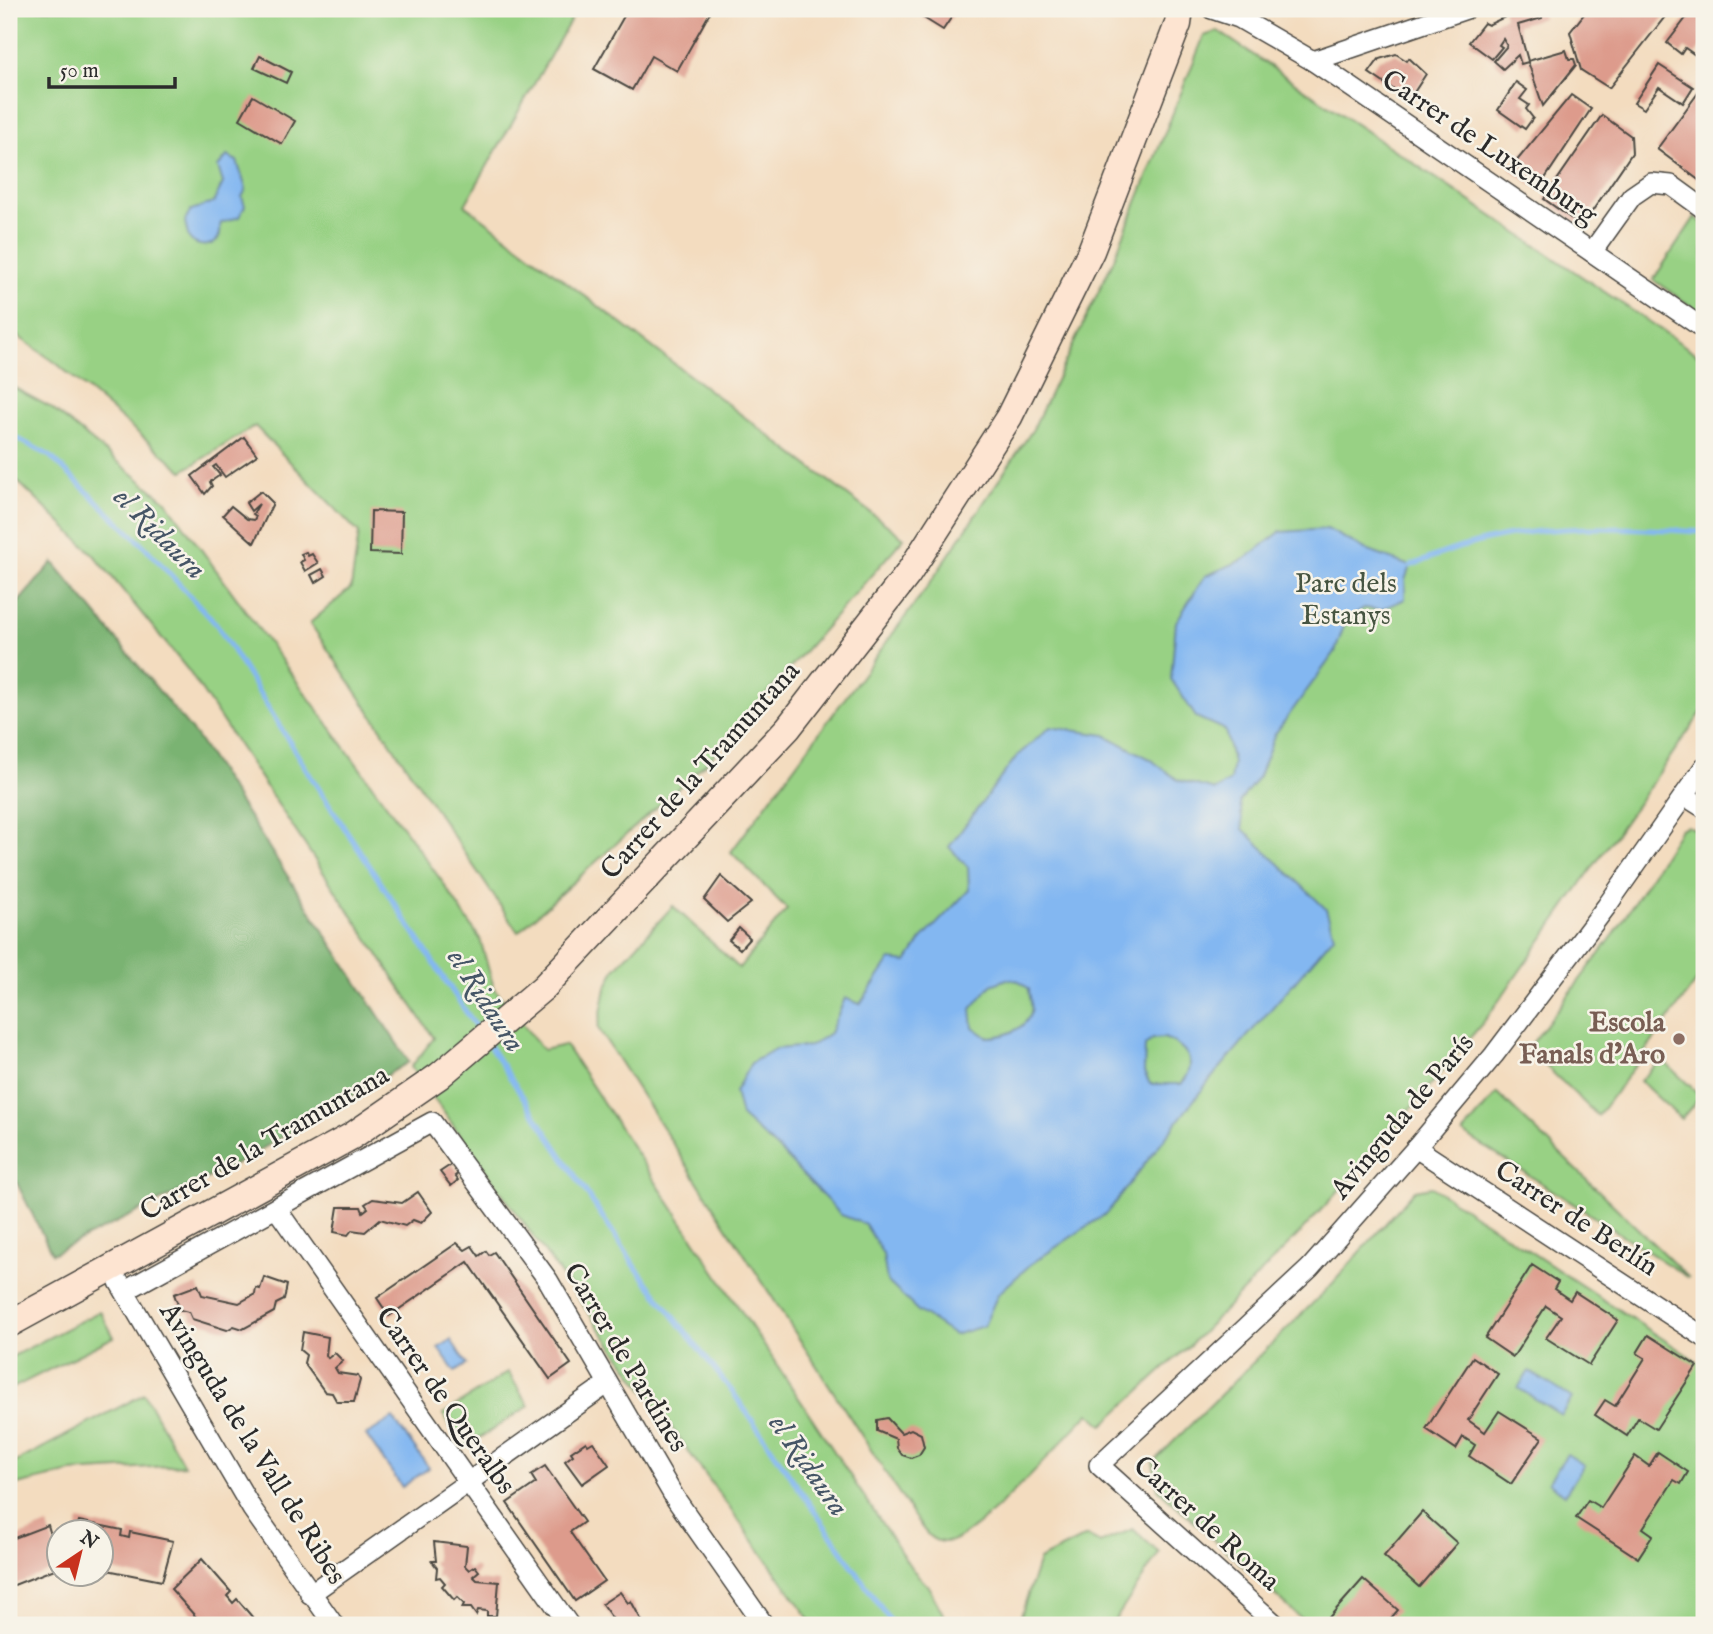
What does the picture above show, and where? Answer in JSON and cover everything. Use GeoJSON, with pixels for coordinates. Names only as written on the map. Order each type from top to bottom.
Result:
{"type":"FeatureCollection","features":[{"type":"Feature","properties":{"kind":"main road","name":"Carrer de la Tramuntana"},"geometry":{"type":"LineString","coordinates":[[9,1324],[118,1280],[352,1136],[439,1076],[544,987],[788,728],[908,574],[1009,416],[1091,251],[1184,14]]}},
{"type":"Feature","properties":{"kind":"street","name":"Carrer de Luxemburg"},"geometry":{"type":"LineString","coordinates":[[1212,9],[1235,13],[1313,61],[1704,329]]}},
{"type":"Feature","properties":{"kind":"street"},"geometry":{"type":"LineString","coordinates":[[1313,61],[1466,9]]}},
{"type":"Feature","properties":{"kind":"street"},"geometry":{"type":"LineString","coordinates":[[1592,252],[1632,196],[1651,183],[1671,186],[1704,209]]}},
{"type":"Feature","properties":{"kind":"street","name":"Avinguda de París"},"geometry":{"type":"LineString","coordinates":[[1099,1465],[1310,1268],[1416,1148],[1494,1055],[1704,767]]}},
{"type":"Feature","properties":{"kind":"street"},"geometry":{"type":"LineString","coordinates":[[1685,796],[1704,808]]}},
{"type":"Feature","properties":{"kind":"street","name":"Avinguda de la Vall de Ribes"},"geometry":{"type":"LineString","coordinates":[[334,1625],[252,1509],[118,1280],[276,1208],[432,1122]]}},
{"type":"Feature","properties":{"kind":"street","name":"Carrer de Pardines"},"geometry":{"type":"LineString","coordinates":[[432,1122],[548,1280],[676,1498],[764,1625]]}},
{"type":"Feature","properties":{"kind":"street","name":"Carrer de Berlín"},"geometry":{"type":"LineString","coordinates":[[1416,1148],[1704,1337]]}},
{"type":"Feature","properties":{"kind":"street","name":"Carrer de Queralbs"},"geometry":{"type":"LineString","coordinates":[[276,1208],[569,1625]]}},
{"type":"Feature","properties":{"kind":"street"},"geometry":{"type":"LineString","coordinates":[[310,1594],[607,1384]]}},
{"type":"Feature","properties":{"kind":"street","name":"Carrer de Roma"},"geometry":{"type":"LineString","coordinates":[[1099,1465],[1276,1625]]}},
{"type":"Feature","properties":{"kind":"green space"},"geometry":{"type":"Polygon","coordinates":[[[9,9],[577,9],[465,205],[904,538],[708,761],[518,932],[310,623],[351,588],[359,533],[255,426],[183,471],[56,363],[9,330],[9,9]]]}},
{"type":"Feature","properties":{"kind":"green space","name":"Parc dels Estanys"},"geometry":{"type":"Polygon","coordinates":[[[1218,31],[1704,359],[1704,709],[1486,1019],[1377,1149],[1298,1235],[1194,1341],[1103,1425],[1089,1413],[998,1507],[960,1537],[941,1542],[928,1535],[915,1518],[598,1028],[606,988],[615,969],[673,906],[739,968],[787,909],[731,852],[928,586],[1033,429],[1113,261],[1204,36],[1218,31]]]}},
{"type":"Feature","properties":{"kind":"green space"},"geometry":{"type":"Polygon","coordinates":[[[1695,217],[1704,224],[1704,315],[1653,280],[1695,217]]]}},
{"type":"Feature","properties":{"kind":"green space"},"geometry":{"type":"Polygon","coordinates":[[[9,385],[50,407],[166,501],[441,880],[480,939],[494,988],[543,1050],[565,1045],[912,1569],[928,1586],[949,1625],[814,1625],[411,1067],[434,1038],[188,670],[94,555],[9,473],[9,385]]]}},
{"type":"Feature","properties":{"kind":"green space"},"geometry":{"type":"Polygon","coordinates":[[[53,562],[196,736],[409,1062],[236,1164],[52,1254],[9,1167],[9,613],[53,562]]]}},
{"type":"Feature","properties":{"kind":"green space"},"geometry":{"type":"Polygon","coordinates":[[[1687,826],[1704,833],[1704,971],[1598,1116],[1528,1049],[1615,933],[1680,829],[1687,826]]]}},
{"type":"Feature","properties":{"kind":"green space"},"geometry":{"type":"Polygon","coordinates":[[[1661,1059],[1701,1096],[1681,1119],[1640,1081],[1661,1059]]]}},
{"type":"Feature","properties":{"kind":"green space"},"geometry":{"type":"Polygon","coordinates":[[[1497,1093],[1689,1278],[1463,1133],[1497,1093]]]}},
{"type":"Feature","properties":{"kind":"green space"},"geometry":{"type":"Polygon","coordinates":[[[1432,1187],[1704,1366],[1704,1625],[1308,1625],[1158,1489],[1153,1462],[1333,1283],[1415,1190],[1432,1187]]]}},
{"type":"Feature","properties":{"kind":"green space"},"geometry":{"type":"Polygon","coordinates":[[[100,1311],[114,1337],[9,1390],[9,1358],[100,1311]]]}},
{"type":"Feature","properties":{"kind":"green space"},"geometry":{"type":"Polygon","coordinates":[[[508,1372],[529,1406],[464,1448],[443,1414],[508,1372]]]}},
{"type":"Feature","properties":{"kind":"green space"},"geometry":{"type":"Polygon","coordinates":[[[144,1394],[184,1465],[71,1472],[9,1487],[9,1459],[12,1464],[144,1394]]]}},
{"type":"Feature","properties":{"kind":"green space"},"geometry":{"type":"Polygon","coordinates":[[[1133,1529],[1159,1553],[1112,1625],[1018,1625],[1039,1560],[1087,1536],[1100,1543],[1133,1529]]]}},
{"type":"Feature","properties":{"kind":"water"},"geometry":{"type":"Polygon","coordinates":[[[227,156],[237,161],[246,189],[242,197],[245,206],[239,217],[221,223],[215,242],[197,244],[189,238],[185,221],[191,210],[213,203],[223,183],[218,167],[227,156]]]}},
{"type":"Feature","properties":{"kind":"water"},"geometry":{"type":"Polygon","coordinates":[[[1327,529],[1369,551],[1410,566],[1405,580],[1405,599],[1380,610],[1364,608],[1346,620],[1335,652],[1275,734],[1259,776],[1240,801],[1243,829],[1326,909],[1334,936],[1208,1082],[1107,1213],[1031,1264],[998,1294],[984,1326],[954,1335],[918,1311],[887,1281],[883,1254],[865,1224],[841,1215],[783,1154],[741,1116],[735,1092],[751,1063],[775,1049],[810,1046],[830,1033],[845,998],[860,1004],[890,960],[907,962],[921,940],[969,890],[968,867],[949,847],[1017,756],[1050,727],[1105,735],[1150,759],[1178,780],[1215,790],[1230,781],[1233,763],[1225,730],[1196,717],[1171,679],[1176,622],[1205,576],[1245,559],[1280,532],[1327,529]],[[1007,979],[991,985],[971,1009],[973,1027],[987,1037],[1000,1036],[1019,1028],[1031,1012],[1029,989],[1019,981],[1007,979]],[[1164,1038],[1152,1039],[1145,1046],[1144,1072],[1150,1084],[1181,1084],[1189,1069],[1188,1056],[1179,1046],[1164,1038]]]}},
{"type":"Feature","properties":{"kind":"water"},"geometry":{"type":"Polygon","coordinates":[[[451,1340],[467,1364],[455,1372],[438,1348],[451,1340]]]}},
{"type":"Feature","properties":{"kind":"water"},"geometry":{"type":"Polygon","coordinates":[[[1529,1371],[1572,1398],[1561,1415],[1518,1388],[1529,1371]]]}},
{"type":"Feature","properties":{"kind":"water"},"geometry":{"type":"Polygon","coordinates":[[[393,1418],[429,1468],[402,1487],[366,1435],[393,1418]]]}},
{"type":"Feature","properties":{"kind":"water"},"geometry":{"type":"Polygon","coordinates":[[[1567,1454],[1584,1465],[1565,1494],[1548,1482],[1567,1454]]]}},
{"type":"Feature","properties":{"kind":"building"},"geometry":{"type":"Polygon","coordinates":[[[628,9],[712,9],[677,71],[651,56],[632,90],[594,69],[628,9]]]}},
{"type":"Feature","properties":{"kind":"building"},"geometry":{"type":"Polygon","coordinates":[[[922,9],[957,9],[943,30],[922,17],[922,9]]]}},
{"type":"Feature","properties":{"kind":"building"},"geometry":{"type":"Polygon","coordinates":[[[1503,9],[1543,9],[1542,18],[1518,25],[1528,61],[1566,50],[1569,59],[1574,59],[1576,65],[1543,106],[1528,62],[1521,64],[1518,55],[1503,69],[1494,61],[1507,46],[1503,39],[1499,45],[1502,47],[1492,59],[1469,42],[1484,23],[1488,25],[1505,17],[1503,9]]]}},
{"type":"Feature","properties":{"kind":"building"},"geometry":{"type":"Polygon","coordinates":[[[1588,9],[1671,9],[1609,88],[1581,70],[1570,32],[1588,9]]]}},
{"type":"Feature","properties":{"kind":"building"},"geometry":{"type":"Polygon","coordinates":[[[1693,9],[1704,9],[1704,48],[1702,46],[1695,55],[1685,48],[1681,54],[1667,43],[1693,9]]]}},
{"type":"Feature","properties":{"kind":"building"},"geometry":{"type":"Polygon","coordinates":[[[1396,54],[1407,61],[1409,58],[1426,74],[1409,100],[1369,73],[1379,59],[1396,54]]]}},
{"type":"Feature","properties":{"kind":"building"},"geometry":{"type":"Polygon","coordinates":[[[260,56],[291,72],[286,83],[254,68],[260,56]]]}},
{"type":"Feature","properties":{"kind":"building"},"geometry":{"type":"Polygon","coordinates":[[[1659,65],[1693,87],[1683,103],[1659,87],[1644,109],[1634,103],[1659,65]]]}},
{"type":"Feature","properties":{"kind":"building"},"geometry":{"type":"Polygon","coordinates":[[[1516,82],[1527,90],[1520,99],[1529,105],[1526,109],[1533,118],[1525,129],[1498,110],[1516,82]]]}},
{"type":"Feature","properties":{"kind":"building"},"geometry":{"type":"Polygon","coordinates":[[[1698,93],[1704,97],[1704,184],[1657,149],[1698,93]]]}},
{"type":"Feature","properties":{"kind":"building"},"geometry":{"type":"Polygon","coordinates":[[[1571,95],[1591,109],[1538,189],[1510,169],[1571,95]]]}},
{"type":"Feature","properties":{"kind":"building"},"geometry":{"type":"Polygon","coordinates":[[[253,96],[295,121],[282,144],[240,119],[253,96]]]}},
{"type":"Feature","properties":{"kind":"building"},"geometry":{"type":"Polygon","coordinates":[[[1602,115],[1631,136],[1632,153],[1582,226],[1544,199],[1602,115]]]}},
{"type":"Feature","properties":{"kind":"building"},"geometry":{"type":"Polygon","coordinates":[[[244,437],[257,455],[225,477],[216,465],[213,467],[220,475],[210,482],[212,486],[205,494],[192,476],[244,437]]]}},
{"type":"Feature","properties":{"kind":"building"},"geometry":{"type":"Polygon","coordinates":[[[261,491],[273,503],[254,543],[223,515],[231,506],[247,519],[254,520],[256,516],[253,514],[259,504],[251,511],[246,503],[261,491]]]}},
{"type":"Feature","properties":{"kind":"building"},"geometry":{"type":"Polygon","coordinates":[[[371,511],[402,512],[401,554],[370,553],[371,511]]]}},
{"type":"Feature","properties":{"kind":"building"},"geometry":{"type":"Polygon","coordinates":[[[306,552],[308,556],[312,554],[318,563],[305,571],[300,562],[304,560],[301,554],[306,552]]]}},
{"type":"Feature","properties":{"kind":"building"},"geometry":{"type":"Polygon","coordinates":[[[322,569],[326,576],[315,583],[311,575],[322,569]]]}},
{"type":"Feature","properties":{"kind":"building"},"geometry":{"type":"Polygon","coordinates":[[[721,876],[751,903],[727,922],[704,900],[721,876]]]}},
{"type":"Feature","properties":{"kind":"building"},"geometry":{"type":"Polygon","coordinates":[[[739,928],[750,938],[740,949],[729,940],[739,928]]]}},
{"type":"Feature","properties":{"kind":"building"},"geometry":{"type":"Polygon","coordinates":[[[452,1164],[459,1173],[455,1176],[458,1180],[451,1186],[440,1172],[452,1164]]]}},
{"type":"Feature","properties":{"kind":"building"},"geometry":{"type":"Polygon","coordinates":[[[418,1192],[432,1212],[421,1223],[413,1220],[405,1226],[380,1219],[365,1232],[352,1230],[348,1235],[334,1232],[338,1207],[361,1207],[363,1212],[368,1208],[365,1204],[373,1199],[402,1203],[418,1192]]]}},
{"type":"Feature","properties":{"kind":"building"},"geometry":{"type":"Polygon","coordinates":[[[457,1243],[465,1250],[472,1246],[479,1256],[486,1251],[489,1255],[494,1252],[571,1364],[550,1379],[468,1262],[389,1316],[377,1298],[457,1243]]]}},
{"type":"Feature","properties":{"kind":"building"},"geometry":{"type":"Polygon","coordinates":[[[1532,1265],[1558,1282],[1554,1289],[1570,1300],[1575,1292],[1618,1320],[1589,1365],[1546,1338],[1561,1316],[1546,1306],[1513,1357],[1485,1338],[1532,1265]]]}},
{"type":"Feature","properties":{"kind":"building"},"geometry":{"type":"Polygon","coordinates":[[[264,1277],[287,1285],[284,1300],[276,1304],[274,1312],[243,1329],[234,1326],[227,1330],[192,1319],[189,1312],[180,1310],[174,1294],[198,1285],[202,1295],[239,1303],[255,1294],[256,1288],[260,1289],[264,1277]]]}},
{"type":"Feature","properties":{"kind":"building"},"geometry":{"type":"Polygon","coordinates":[[[303,1332],[328,1337],[326,1355],[328,1358],[335,1353],[343,1361],[335,1368],[338,1373],[358,1376],[360,1380],[354,1402],[337,1402],[332,1393],[325,1392],[304,1363],[306,1355],[300,1350],[303,1332]]]}},
{"type":"Feature","properties":{"kind":"building"},"geometry":{"type":"Polygon","coordinates":[[[1648,1335],[1697,1366],[1656,1429],[1638,1418],[1627,1436],[1595,1415],[1605,1400],[1615,1406],[1645,1358],[1637,1353],[1648,1335]]]}},
{"type":"Feature","properties":{"kind":"building"},"geometry":{"type":"Polygon","coordinates":[[[1473,1357],[1498,1374],[1468,1420],[1485,1432],[1499,1411],[1542,1438],[1511,1484],[1469,1456],[1475,1445],[1463,1437],[1456,1449],[1426,1429],[1473,1357]]]}},
{"type":"Feature","properties":{"kind":"building"},"geometry":{"type":"Polygon","coordinates":[[[887,1418],[901,1433],[911,1429],[921,1434],[924,1447],[919,1455],[911,1458],[902,1455],[897,1448],[896,1439],[877,1431],[877,1420],[887,1418]]]}},
{"type":"Feature","properties":{"kind":"building"},"geometry":{"type":"Polygon","coordinates":[[[586,1442],[588,1445],[593,1442],[609,1465],[582,1484],[565,1461],[573,1455],[571,1452],[586,1442]]]}},
{"type":"Feature","properties":{"kind":"building"},"geometry":{"type":"Polygon","coordinates":[[[1658,1452],[1688,1472],[1681,1484],[1674,1480],[1643,1528],[1653,1535],[1638,1558],[1576,1518],[1588,1500],[1601,1508],[1635,1456],[1649,1466],[1658,1452]]]}},
{"type":"Feature","properties":{"kind":"building"},"geometry":{"type":"Polygon","coordinates":[[[545,1466],[584,1522],[570,1532],[604,1581],[575,1601],[507,1503],[536,1483],[531,1475],[545,1466]]]}},
{"type":"Feature","properties":{"kind":"building"},"geometry":{"type":"Polygon","coordinates":[[[1422,1512],[1457,1543],[1419,1587],[1384,1556],[1422,1512]]]}},
{"type":"Feature","properties":{"kind":"building"},"geometry":{"type":"Polygon","coordinates":[[[46,1526],[46,1572],[9,1587],[9,1540],[46,1526]]]}},
{"type":"Feature","properties":{"kind":"building"},"geometry":{"type":"Polygon","coordinates":[[[116,1529],[122,1530],[121,1536],[129,1538],[130,1532],[173,1541],[162,1581],[116,1572],[116,1529]]]}},
{"type":"Feature","properties":{"kind":"building"},"geometry":{"type":"Polygon","coordinates":[[[434,1542],[467,1546],[465,1566],[469,1570],[475,1566],[479,1571],[473,1576],[477,1580],[499,1582],[496,1616],[487,1616],[487,1611],[478,1610],[476,1615],[471,1608],[462,1608],[464,1604],[457,1597],[454,1600],[442,1586],[445,1583],[440,1577],[436,1578],[437,1568],[432,1561],[436,1561],[434,1542]]]}},
{"type":"Feature","properties":{"kind":"building"},"geometry":{"type":"Polygon","coordinates":[[[202,1559],[231,1592],[227,1596],[233,1603],[237,1599],[259,1625],[203,1625],[171,1589],[202,1559]]]}},
{"type":"Feature","properties":{"kind":"building"},"geometry":{"type":"Polygon","coordinates":[[[1363,1579],[1398,1610],[1385,1625],[1328,1625],[1325,1622],[1363,1579]]]}},
{"type":"Feature","properties":{"kind":"building"},"geometry":{"type":"Polygon","coordinates":[[[620,1592],[628,1603],[631,1601],[644,1625],[617,1625],[602,1604],[620,1592]]]}},
{"type":"Feature","properties":{"kind":"waterway","name":"el Ridaura"},"geometry":{"type":"LineString","coordinates":[[9,434],[50,456],[144,546],[217,625],[313,780],[480,1033]]}},
{"type":"Feature","properties":{"kind":"waterway"},"geometry":{"type":"LineString","coordinates":[[1410,566],[1458,548],[1523,533],[1584,528],[1704,532]]}},
{"type":"Feature","properties":{"kind":"waterway","name":"el Ridaura"},"geometry":{"type":"LineString","coordinates":[[488,1044],[637,1269],[734,1394],[893,1625]]}},
{"type":"Feature","properties":{"kind":"place","name":"Escola Fanals d'Aro"},"geometry":{"type":"Point","coordinates":[1679,1039]}}]}
